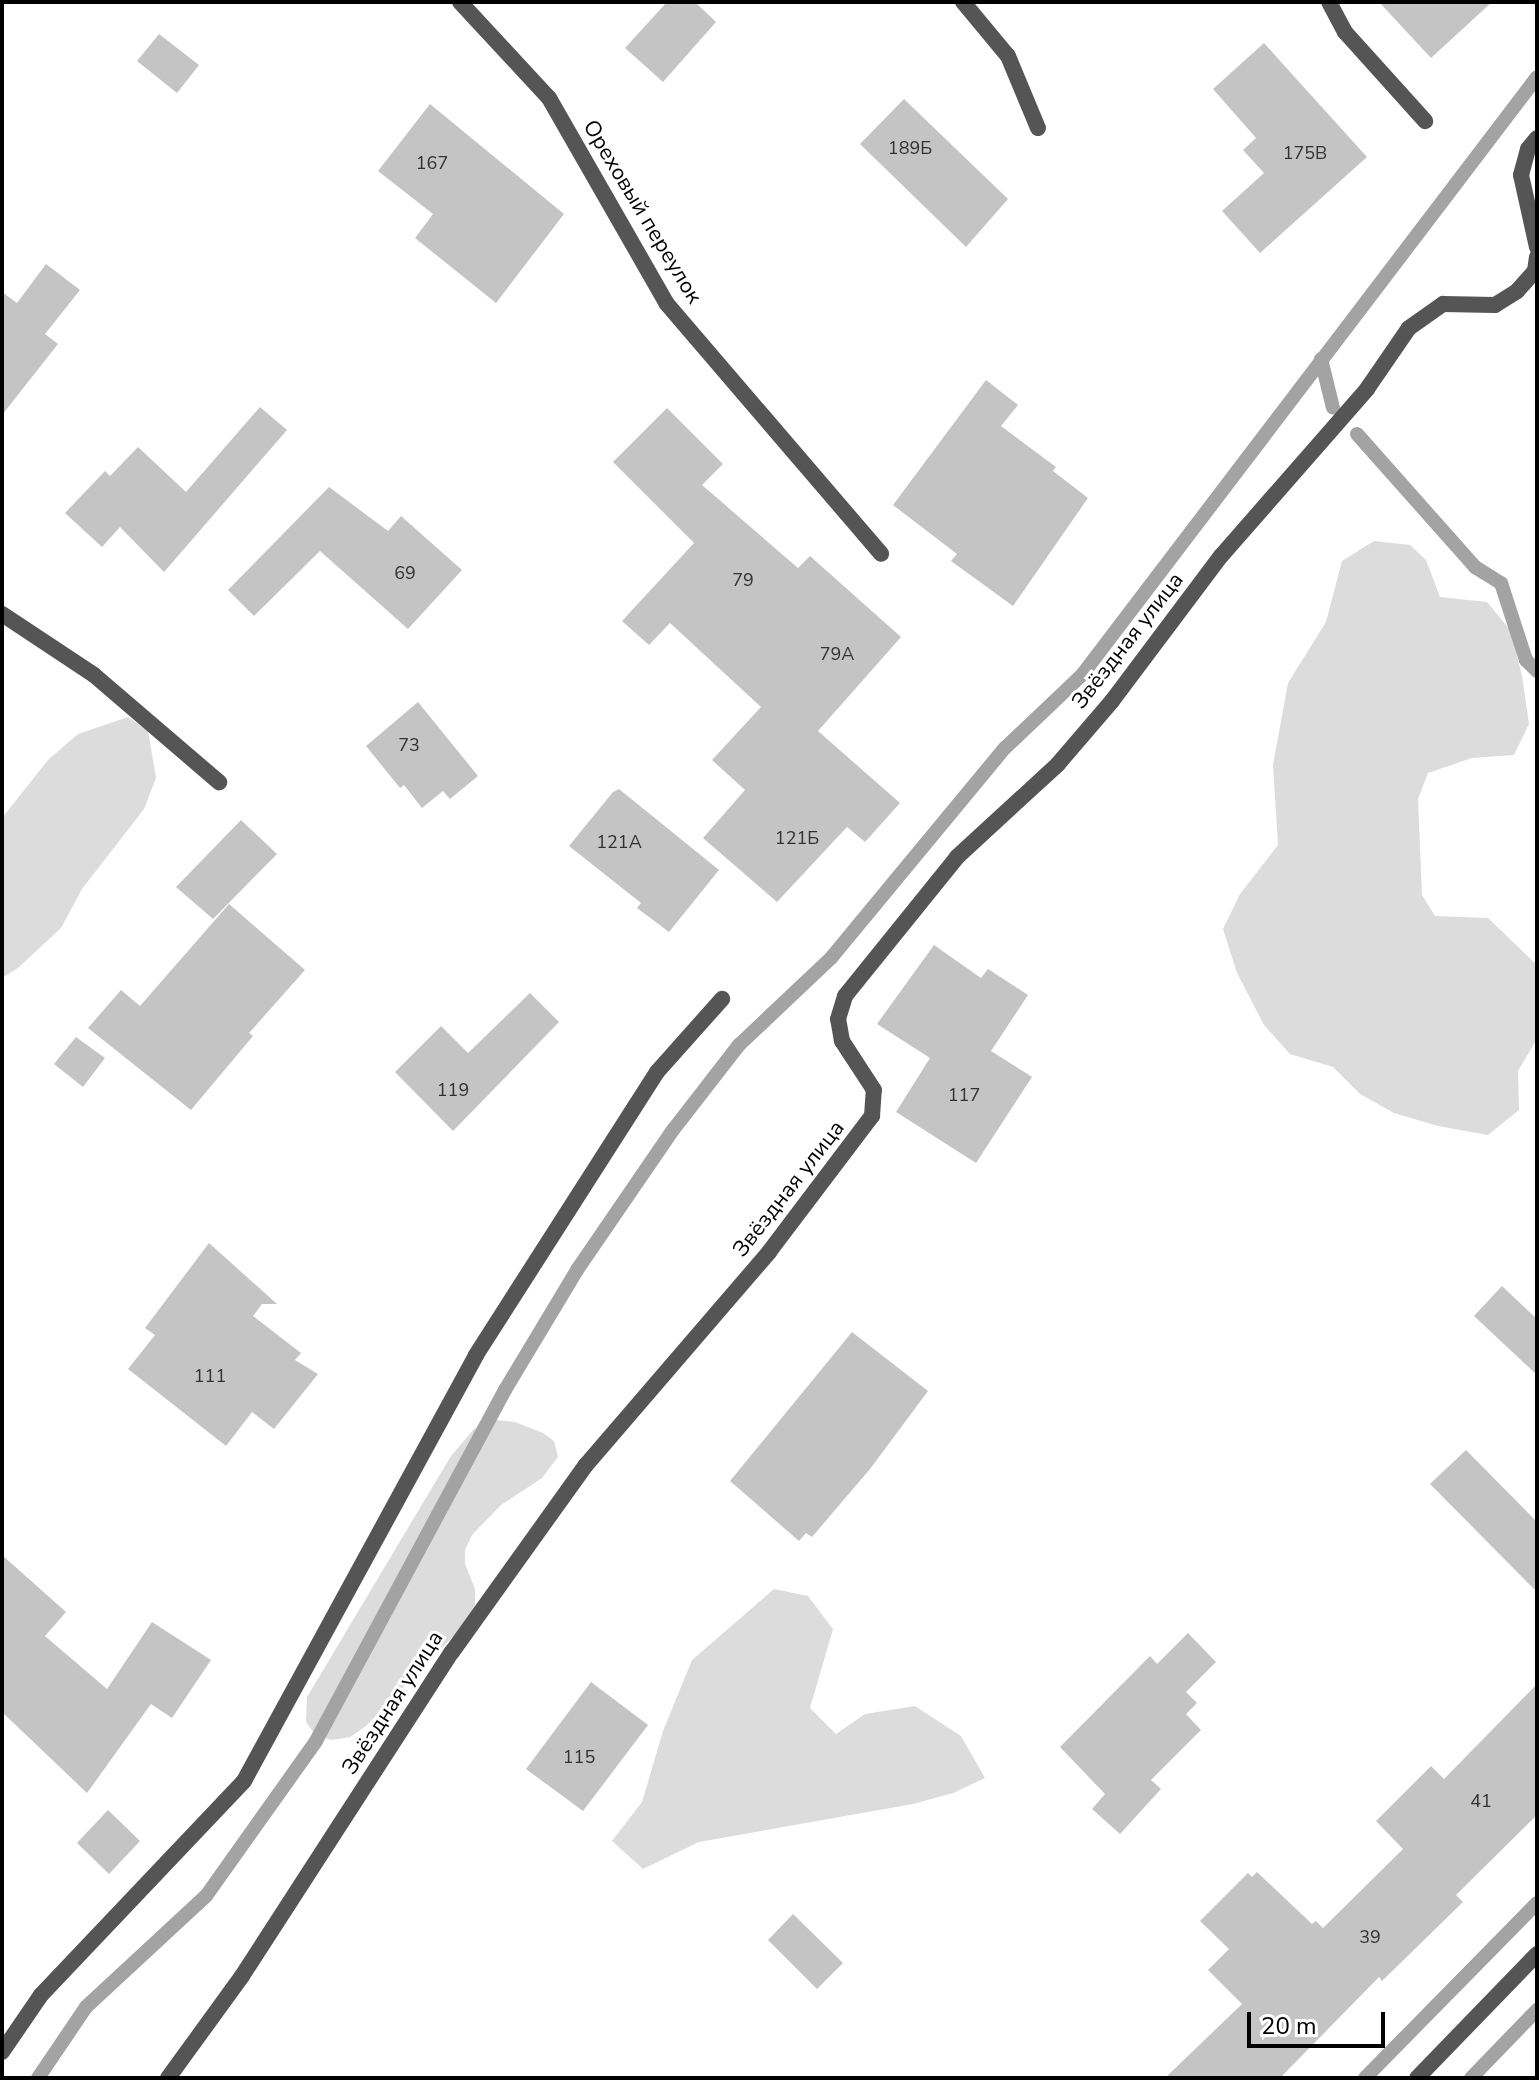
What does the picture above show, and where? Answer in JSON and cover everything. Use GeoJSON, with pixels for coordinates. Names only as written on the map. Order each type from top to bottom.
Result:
{"type":"FeatureCollection","features":[{"type":"Feature","properties":{"kind":"street","name":"Ореховый переулок"},"geometry":{"type":"LineString","coordinates":[[460,2],[549,98],[667,304],[881,554]]}},
{"type":"Feature","properties":{"kind":"street"},"geometry":{"type":"LineString","coordinates":[[963,2],[1008,56],[1038,128]]}},
{"type":"Feature","properties":{"kind":"street"},"geometry":{"type":"LineString","coordinates":[[1329,2],[1345,32],[1425,121]]}},
{"type":"Feature","properties":{"kind":"street"},"geometry":{"type":"LineString","coordinates":[[1537,138],[1528,149],[1521,175],[1537,247]]}},
{"type":"Feature","properties":{"kind":"street","name":"Звёздная улица"},"geometry":{"type":"LineString","coordinates":[[168,2078],[242,1976],[452,1652],[586,1465],[769,1252],[872,1116],[874,1090],[842,1041],[838,1019],[845,996],[957,857],[1058,764],[1112,701],[1221,556],[1367,389],[1409,328],[1443,304],[1495,305],[1517,291],[1535,271],[1537,257]]}},
{"type":"Feature","properties":{"kind":"street"},"geometry":{"type":"LineString","coordinates":[[2,614],[94,675],[219,782]]}},
{"type":"Feature","properties":{"kind":"street"},"geometry":{"type":"LineString","coordinates":[[2,2052],[41,1995],[244,1781],[476,1355],[657,1072],[722,999]]}},
{"type":"Feature","properties":{"kind":"street"},"geometry":{"type":"LineString","coordinates":[[1417,2078],[1537,1954]]}},
{"type":"Feature","properties":{"kind":"shaded area"},"geometry":{"type":"Polygon","coordinates":[[[1374,541],[1410,545],[1426,560],[1440,597],[1487,602],[1511,631],[1522,676],[1529,724],[1514,755],[1472,758],[1428,773],[1418,799],[1422,895],[1435,916],[1488,918],[1537,965],[1537,1039],[1518,1071],[1519,1110],[1488,1135],[1438,1126],[1394,1113],[1360,1094],[1333,1067],[1290,1054],[1264,1025],[1237,973],[1223,929],[1240,894],[1278,845],[1273,765],[1288,683],[1326,622],[1342,561],[1374,541]]]}},
{"type":"Feature","properties":{"kind":"shaded area"},"geometry":{"type":"Polygon","coordinates":[[[128,717],[148,731],[156,778],[144,809],[82,889],[61,928],[18,968],[2,978],[2,818],[48,760],[78,734],[128,717]]]}},
{"type":"Feature","properties":{"kind":"shaded area"},"geometry":{"type":"Polygon","coordinates":[[[496,1420],[515,1422],[543,1433],[554,1441],[558,1457],[542,1478],[501,1505],[472,1535],[465,1550],[465,1564],[475,1589],[475,1605],[464,1625],[366,1726],[350,1737],[332,1740],[316,1736],[306,1722],[307,1697],[451,1456],[474,1429],[496,1420]]]}},
{"type":"Feature","properties":{"kind":"shaded area"},"geometry":{"type":"Polygon","coordinates":[[[774,1589],[808,1596],[833,1629],[810,1708],[836,1734],[865,1714],[915,1706],[961,1736],[985,1778],[953,1793],[913,1804],[699,1842],[643,1869],[612,1841],[642,1802],[663,1731],[692,1660],[774,1589]]]}},
{"type":"Feature","properties":{"kind":"building"},"geometry":{"type":"Polygon","coordinates":[[[667,2],[695,2],[716,22],[663,82],[625,48],[667,2]]]}},
{"type":"Feature","properties":{"kind":"building"},"geometry":{"type":"Polygon","coordinates":[[[1379,2],[1492,2],[1431,58],[1379,2]]]}},
{"type":"Feature","properties":{"kind":"building"},"geometry":{"type":"Polygon","coordinates":[[[159,34],[199,65],[177,93],[137,61],[159,34]]]}},
{"type":"Feature","properties":{"kind":"building"},"geometry":{"type":"Polygon","coordinates":[[[1264,43],[1367,157],[1260,253],[1222,211],[1264,173],[1243,150],[1256,138],[1213,89],[1264,43]]]}},
{"type":"Feature","properties":{"kind":"building"},"geometry":{"type":"Polygon","coordinates":[[[904,99],[1008,199],[966,247],[860,144],[904,99]]]}},
{"type":"Feature","properties":{"kind":"building"},"geometry":{"type":"Polygon","coordinates":[[[430,104],[564,214],[496,303],[415,238],[433,214],[378,171],[430,104]]]}},
{"type":"Feature","properties":{"kind":"building"},"geometry":{"type":"Polygon","coordinates":[[[46,264],[80,290],[45,334],[58,344],[2,415],[2,292],[17,303],[46,264]]]}},
{"type":"Feature","properties":{"kind":"building"},"geometry":{"type":"Polygon","coordinates":[[[986,380],[1018,405],[1001,426],[1056,467],[1053,471],[1088,498],[1013,606],[951,561],[957,554],[893,505],[986,380]]]}},
{"type":"Feature","properties":{"kind":"building"},"geometry":{"type":"Polygon","coordinates":[[[260,407],[287,430],[164,572],[120,527],[102,547],[65,513],[105,471],[110,476],[138,447],[186,492],[260,407]]]}},
{"type":"Feature","properties":{"kind":"building"},"geometry":{"type":"Polygon","coordinates":[[[667,408],[723,464],[702,485],[798,568],[810,556],[901,637],[818,731],[900,803],[865,842],[847,827],[777,902],[703,838],[745,790],[712,760],[761,707],[670,623],[649,645],[622,621],[694,543],[613,462],[667,408]]]}},
{"type":"Feature","properties":{"kind":"building"},"geometry":{"type":"Polygon","coordinates":[[[329,487],[388,531],[401,516],[462,570],[408,629],[320,551],[254,616],[228,590],[329,487]]]}},
{"type":"Feature","properties":{"kind":"building"},"geometry":{"type":"Polygon","coordinates":[[[418,702],[478,776],[450,799],[443,791],[422,808],[404,785],[400,788],[366,746],[418,702]]]}},
{"type":"Feature","properties":{"kind":"building"},"geometry":{"type":"Polygon","coordinates":[[[619,789],[719,870],[669,932],[637,908],[641,903],[569,846],[613,792],[619,789]]]}},
{"type":"Feature","properties":{"kind":"building"},"geometry":{"type":"Polygon","coordinates":[[[241,820],[277,854],[213,919],[176,887],[241,820]]]}},
{"type":"Feature","properties":{"kind":"building"},"geometry":{"type":"Polygon","coordinates":[[[229,904],[305,970],[249,1033],[253,1036],[191,1110],[88,1028],[121,990],[140,1006],[229,904]]]}},
{"type":"Feature","properties":{"kind":"building"},"geometry":{"type":"Polygon","coordinates":[[[934,945],[981,978],[988,969],[1028,995],[991,1051],[1032,1077],[976,1163],[896,1112],[930,1058],[877,1024],[934,945]]]}},
{"type":"Feature","properties":{"kind":"building"},"geometry":{"type":"Polygon","coordinates":[[[530,993],[559,1022],[453,1131],[395,1072],[441,1026],[468,1053],[530,993]]]}},
{"type":"Feature","properties":{"kind":"building"},"geometry":{"type":"Polygon","coordinates":[[[76,1037],[105,1058],[83,1087],[54,1064],[76,1037]]]}},
{"type":"Feature","properties":{"kind":"building"},"geometry":{"type":"Polygon","coordinates":[[[209,1243],[277,1304],[262,1304],[253,1316],[301,1353],[295,1360],[318,1374],[274,1429],[252,1412],[226,1446],[128,1369],[155,1335],[145,1328],[209,1243]]]}},
{"type":"Feature","properties":{"kind":"building"},"geometry":{"type":"Polygon","coordinates":[[[1502,1286],[1537,1319],[1537,1375],[1474,1316],[1502,1286]]]}},
{"type":"Feature","properties":{"kind":"building"},"geometry":{"type":"Polygon","coordinates":[[[852,1332],[928,1391],[870,1469],[812,1537],[806,1533],[799,1541],[730,1481],[852,1332]]]}},
{"type":"Feature","properties":{"kind":"building"},"geometry":{"type":"Polygon","coordinates":[[[1466,1450],[1537,1522],[1537,1592],[1430,1484],[1466,1450]]]}},
{"type":"Feature","properties":{"kind":"building"},"geometry":{"type":"Polygon","coordinates":[[[2,1555],[66,1612],[45,1636],[107,1689],[152,1622],[211,1660],[172,1718],[151,1704],[87,1793],[2,1712],[2,1555]]]}},
{"type":"Feature","properties":{"kind":"building"},"geometry":{"type":"Polygon","coordinates":[[[1188,1633],[1216,1662],[1186,1692],[1197,1703],[1186,1714],[1201,1730],[1151,1780],[1161,1789],[1120,1834],[1092,1809],[1105,1794],[1060,1747],[1150,1656],[1157,1664],[1188,1633]]]}},
{"type":"Feature","properties":{"kind":"building"},"geometry":{"type":"Polygon","coordinates":[[[591,1682],[648,1725],[583,1811],[526,1769],[591,1682]]]}},
{"type":"Feature","properties":{"kind":"building"},"geometry":{"type":"Polygon","coordinates":[[[1537,1684],[1537,1815],[1456,1895],[1463,1902],[1382,1981],[1379,1977],[1280,2078],[1165,2078],[1242,2004],[1208,1970],[1229,1949],[1200,1921],[1248,1873],[1252,1877],[1257,1872],[1312,1924],[1316,1921],[1323,1928],[1403,1849],[1376,1821],[1431,1766],[1444,1779],[1537,1684]]]}},
{"type":"Feature","properties":{"kind":"building"},"geometry":{"type":"Polygon","coordinates":[[[108,1810],[140,1841],[109,1874],[77,1843],[108,1810]]]}},
{"type":"Feature","properties":{"kind":"building"},"geometry":{"type":"Polygon","coordinates":[[[793,1914],[843,1963],[817,1989],[768,1940],[793,1914]]]}},
{"type":"Feature","properties":{"kind":"waterway"},"geometry":{"type":"LineString","coordinates":[[38,2078],[86,2007],[206,1896],[316,1741],[505,1390],[577,1270],[673,1130],[739,1045],[831,958],[1005,748],[1082,675],[1537,77]]}},
{"type":"Feature","properties":{"kind":"waterway"},"geometry":{"type":"LineString","coordinates":[[1321,359],[1333,408]]}},
{"type":"Feature","properties":{"kind":"waterway"},"geometry":{"type":"LineString","coordinates":[[1357,434],[1475,567],[1501,583],[1526,660],[1537,671]]}},
{"type":"Feature","properties":{"kind":"waterway"},"geometry":{"type":"LineString","coordinates":[[1365,2078],[1537,1903]]}},
{"type":"Feature","properties":{"kind":"waterway"},"geometry":{"type":"LineString","coordinates":[[1471,2078],[1537,2010]]}}]}
